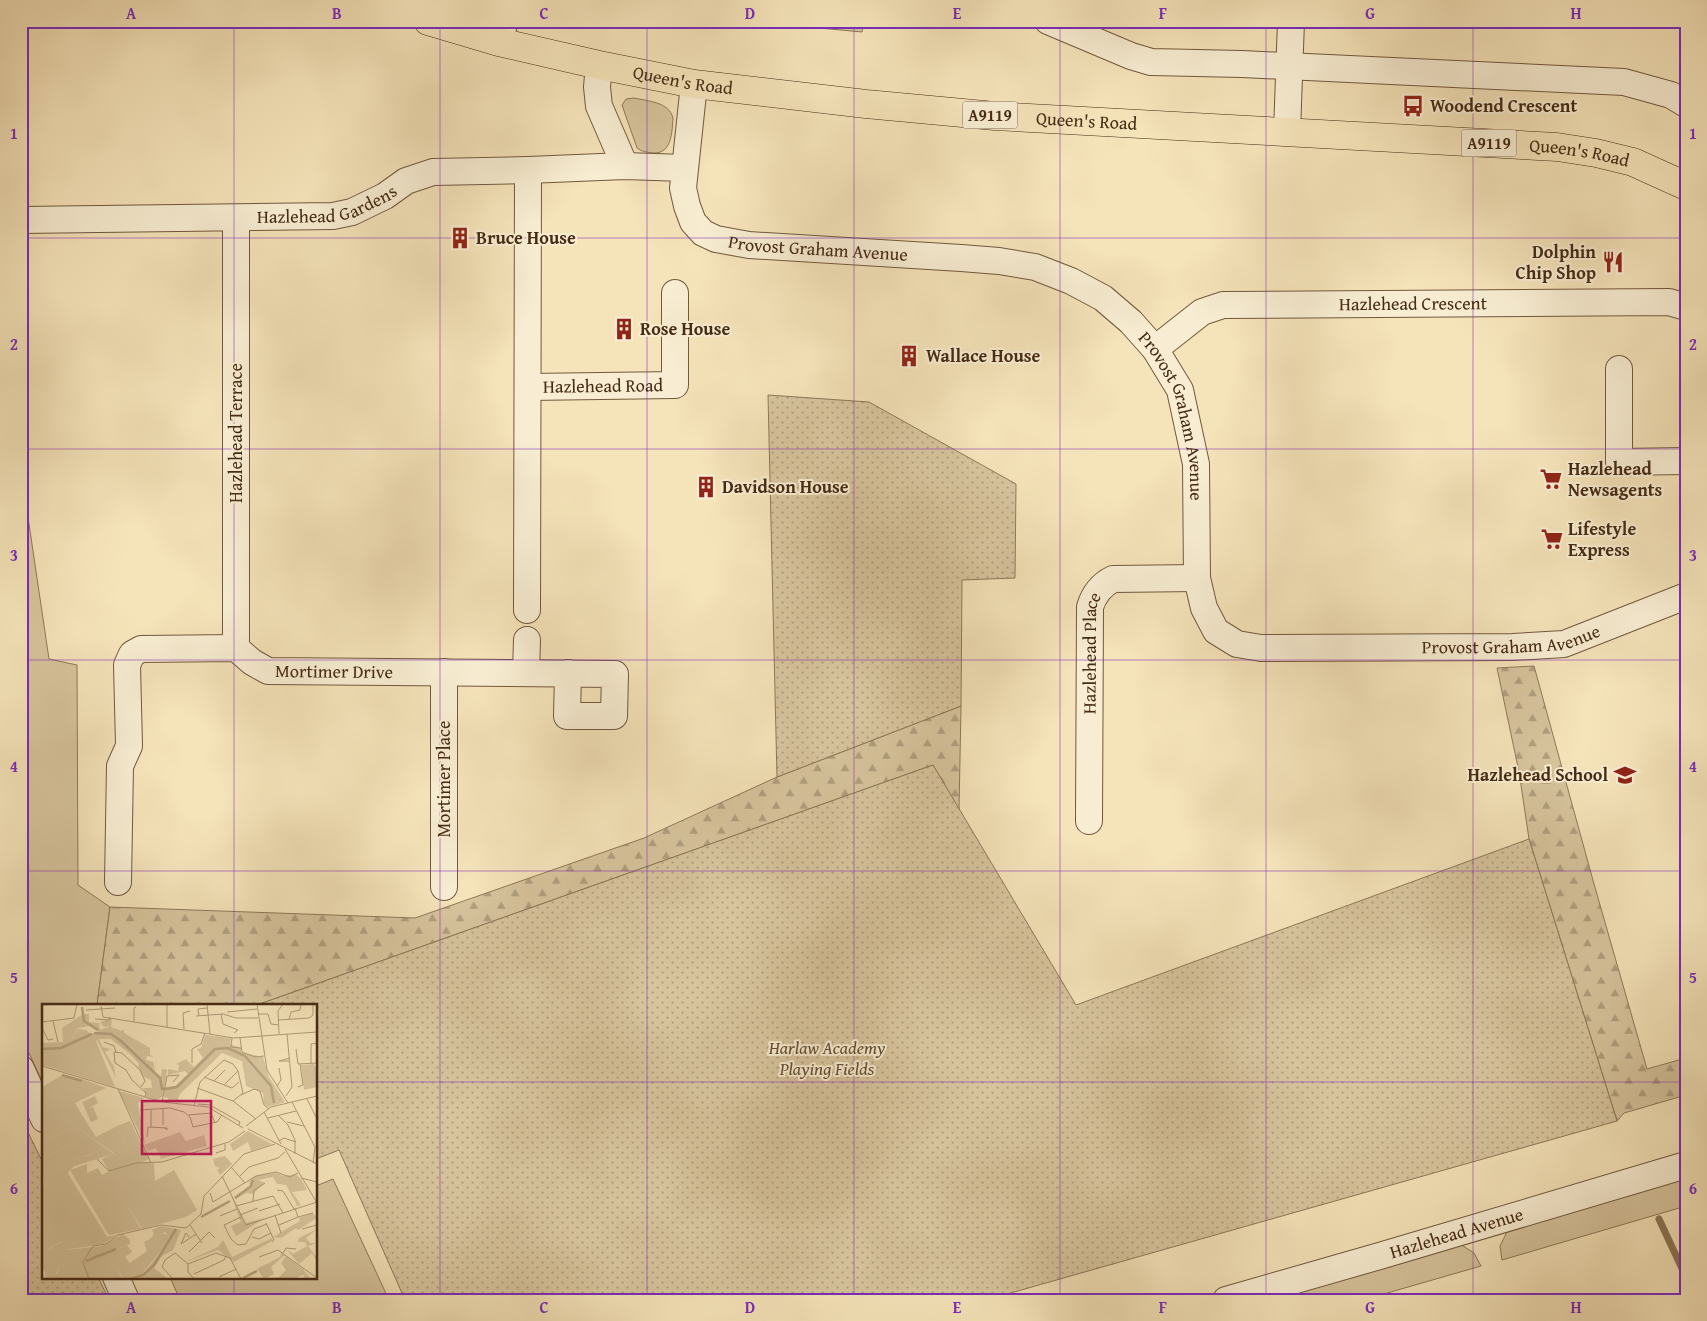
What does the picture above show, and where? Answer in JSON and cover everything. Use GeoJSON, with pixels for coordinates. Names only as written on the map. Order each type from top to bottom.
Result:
{"type":"FeatureCollection","features":[{"type":"Feature","properties":{"kind":"main road","name":"Queen's Road"},"geometry":{"type":"LineString","coordinates":[[428,21],[502,32],[599,66],[694,84],[866,104],[995,116],[1557,147],[1596,153],[1633,162],[1686,186]]}},
{"type":"Feature","properties":{"kind":"street"},"geometry":{"type":"LineString","coordinates":[[1048,21],[1131,56],[1151,62],[1624,82],[1671,95],[1686,104]]}},
{"type":"Feature","properties":{"kind":"street"},"geometry":{"type":"LineString","coordinates":[[1287,132],[1291,21]]}},
{"type":"Feature","properties":{"kind":"street"},"geometry":{"type":"LineString","coordinates":[[599,66],[597,87],[599,106],[625,166]]}},
{"type":"Feature","properties":{"kind":"street","name":"Provost Graham Avenue"},"geometry":{"type":"LineString","coordinates":[[694,84],[683,188],[693,222],[703,233],[716,239],[750,245],[961,258],[999,261],[1034,267],[1071,280],[1103,298],[1131,322],[1155,349],[1180,390],[1196,464],[1197,578],[1204,608],[1216,631],[1237,644],[1261,648],[1513,647],[1564,644],[1686,596]]}},
{"type":"Feature","properties":{"kind":"street","name":"Hazlehead Gardens"},"geometry":{"type":"LineString","coordinates":[[21,220],[333,216],[352,212],[385,196],[406,181],[433,172],[625,166],[684,168]]}},
{"type":"Feature","properties":{"kind":"street","name":"Hazlehead Road"},"geometry":{"type":"LineString","coordinates":[[526,610],[528,170]]}},
{"type":"Feature","properties":{"kind":"street","name":"Hazlehead Terrace"},"geometry":{"type":"LineString","coordinates":[[236,218],[236,648]]}},
{"type":"Feature","properties":{"kind":"street","name":"Hazlehead Road"},"geometry":{"type":"LineString","coordinates":[[528,387],[675,385],[675,293]]}},
{"type":"Feature","properties":{"kind":"street","name":"Hazlehead Crescent"},"geometry":{"type":"LineString","coordinates":[[1155,349],[1202,312],[1223,305],[1669,302],[1686,307]]}},
{"type":"Feature","properties":{"kind":"street"},"geometry":{"type":"LineString","coordinates":[[1619,369],[1619,462],[1686,462]]}},
{"type":"Feature","properties":{"kind":"street","name":"Hazlehead Place"},"geometry":{"type":"LineString","coordinates":[[1089,822],[1090,607],[1093,596],[1104,584],[1113,579],[1197,578]]}},
{"type":"Feature","properties":{"kind":"street"},"geometry":{"type":"LineString","coordinates":[[526,640],[526,673]]}},
{"type":"Feature","properties":{"kind":"street"},"geometry":{"type":"LineString","coordinates":[[118,882],[120,766],[129,746],[127,665],[132,654],[141,649],[236,648]]}},
{"type":"Feature","properties":{"kind":"street","name":"Mortimer Drive"},"geometry":{"type":"LineString","coordinates":[[236,648],[252,662],[268,671],[568,673]]}},
{"type":"Feature","properties":{"kind":"street","name":"Mortimer Place"},"geometry":{"type":"LineString","coordinates":[[444,672],[444,887]]}},
{"type":"Feature","properties":{"kind":"street"},"geometry":{"type":"LineString","coordinates":[[21,1069],[42,1115]]}},
{"type":"Feature","properties":{"kind":"street","name":"Hazlehead Avenue"},"geometry":{"type":"LineString","coordinates":[[1226,1300],[1686,1165]]}},
{"type":"Feature","properties":{"kind":"street"},"geometry":{"type":"LineString","coordinates":[[116,1278],[126,1300]]}},
{"type":"Feature","properties":{"kind":"green space"},"geometry":{"type":"Polygon","coordinates":[[[744,21],[864,21],[862,32],[744,21]]]}},
{"type":"Feature","properties":{"kind":"green space"},"geometry":{"type":"Polygon","coordinates":[[[634,98],[663,105],[671,113],[673,118],[670,141],[664,150],[653,153],[637,148],[622,105],[626,99],[634,98]]]}},
{"type":"Feature","properties":{"kind":"green space"},"geometry":{"type":"Polygon","coordinates":[[[768,395],[869,402],[1016,484],[1015,578],[962,580],[961,706],[777,777],[768,395]]]}},
{"type":"Feature","properties":{"kind":"green space"},"geometry":{"type":"Polygon","coordinates":[[[21,470],[49,659],[77,665],[78,885],[110,907],[97,1004],[42,1004],[42,1081],[21,1036],[21,470]]]}},
{"type":"Feature","properties":{"kind":"green space"},"geometry":{"type":"Polygon","coordinates":[[[1534,666],[1647,1069],[1686,1058],[1686,1095],[1624,1113],[1617,1121],[1529,839],[1519,772],[1497,668],[1534,666]]]}},
{"type":"Feature","properties":{"kind":"green space"},"geometry":{"type":"Polygon","coordinates":[[[961,706],[959,810],[933,765],[260,1004],[97,1004],[110,907],[415,918],[644,838],[777,777],[961,706]]]}},
{"type":"Feature","properties":{"kind":"green space","name":"Harlaw Academy Playing Fields"},"geometry":{"type":"Polygon","coordinates":[[[933,765],[1076,1005],[1529,839],[1617,1121],[986,1300],[405,1300],[339,1150],[318,1158],[318,1004],[260,1004],[933,765]]]}},
{"type":"Feature","properties":{"kind":"green space"},"geometry":{"type":"Polygon","coordinates":[[[21,1118],[42,1161],[42,1278],[98,1278],[109,1300],[21,1300],[21,1118]]]}},
{"type":"Feature","properties":{"kind":"green space"},"geometry":{"type":"Polygon","coordinates":[[[1686,1175],[1686,1206],[1502,1260],[1500,1246],[1507,1232],[1686,1175]]]}},
{"type":"Feature","properties":{"kind":"green space"},"geometry":{"type":"Polygon","coordinates":[[[333,1179],[389,1300],[180,1300],[170,1278],[318,1278],[318,1185],[333,1179]]]}},
{"type":"Feature","properties":{"kind":"green space"},"geometry":{"type":"Polygon","coordinates":[[[1460,1244],[1474,1253],[1481,1266],[1363,1300],[1252,1300],[1460,1244]]]}},
{"type":"Feature","properties":{"kind":"waterway"},"geometry":{"type":"LineString","coordinates":[[1659,1219],[1686,1277]]}},
{"type":"Feature","properties":{"kind":"place","name":"Woodend Crescent"},"geometry":{"type":"Point","coordinates":[1413,106]}},
{"type":"Feature","properties":{"kind":"place","name":"Bruce House"},"geometry":{"type":"Point","coordinates":[460,238]}},
{"type":"Feature","properties":{"kind":"place","name":"Dolphin Chip Shop"},"geometry":{"type":"Point","coordinates":[1613,262]}},
{"type":"Feature","properties":{"kind":"place","name":"Rose House"},"geometry":{"type":"Point","coordinates":[624,329]}},
{"type":"Feature","properties":{"kind":"place","name":"Wallace House"},"geometry":{"type":"Point","coordinates":[909,356]}},
{"type":"Feature","properties":{"kind":"place","name":"Hazlehead Newsagents"},"geometry":{"type":"Point","coordinates":[1551,479]}},
{"type":"Feature","properties":{"kind":"place","name":"Davidson House"},"geometry":{"type":"Point","coordinates":[706,487]}},
{"type":"Feature","properties":{"kind":"place","name":"Lifestyle Express"},"geometry":{"type":"Point","coordinates":[1552,539]}},
{"type":"Feature","properties":{"kind":"place","name":"Hazlehead School"},"geometry":{"type":"Point","coordinates":[1625,775]}}]}
